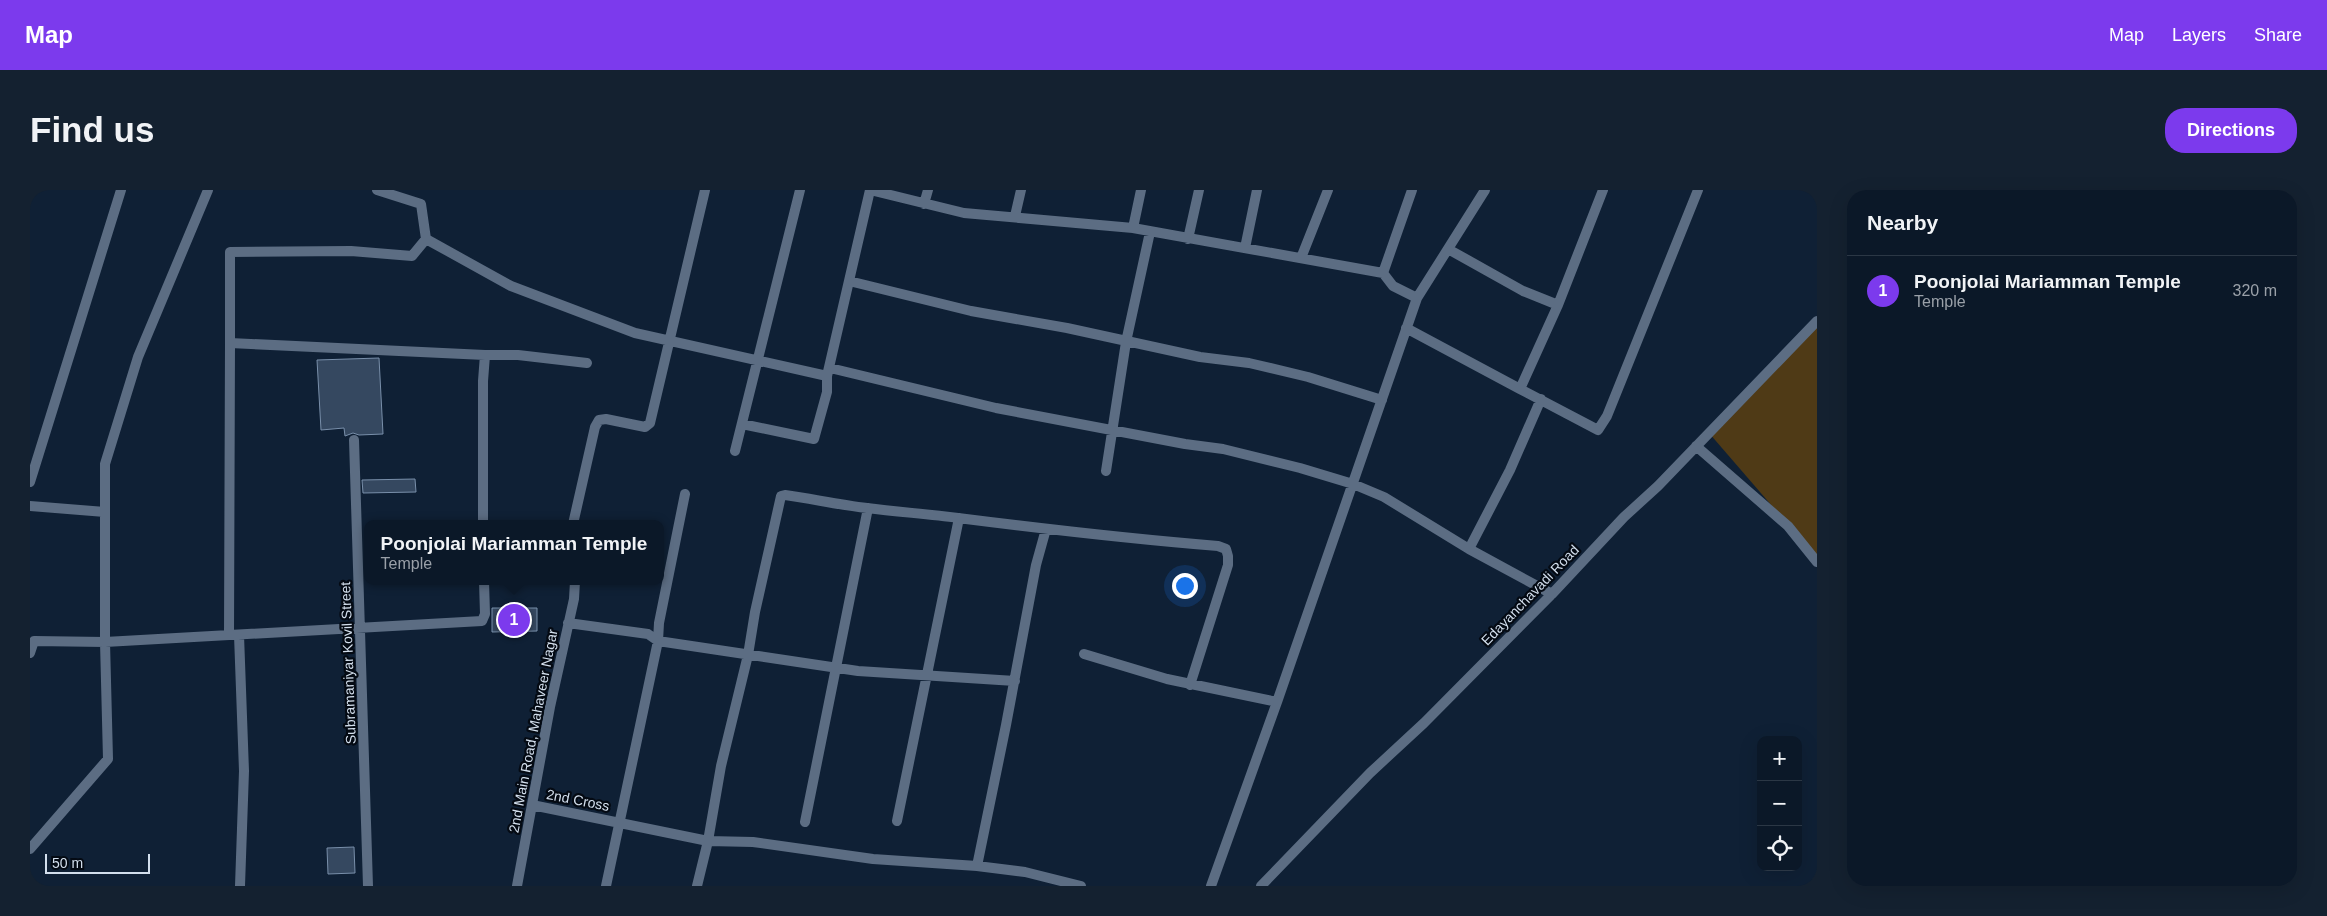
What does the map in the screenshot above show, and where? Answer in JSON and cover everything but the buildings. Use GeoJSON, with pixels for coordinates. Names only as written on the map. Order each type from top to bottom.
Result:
{"type":"FeatureCollection","features":[{"type":"Feature","properties":{"kind":"street"},"geometry":{"type":"LineString","coordinates":[[30,482],[121,190]]}},
{"type":"Feature","properties":{"kind":"street"},"geometry":{"type":"LineString","coordinates":[[30,850],[108,759],[105,642],[105,464],[138,357],[208,190]]}},
{"type":"Feature","properties":{"kind":"street"},"geometry":{"type":"LineString","coordinates":[[240,886],[244,771],[234,635],[230,252],[351,251],[412,256],[426,239],[421,204],[377,190]]}},
{"type":"Feature","properties":{"kind":"street"},"geometry":{"type":"LineString","coordinates":[[574,520],[595,428],[599,420],[606,419],[645,428],[650,423],[705,190]]}},
{"type":"Feature","properties":{"kind":"street"},"geometry":{"type":"LineString","coordinates":[[735,451],[800,190]]}},
{"type":"Feature","properties":{"kind":"street"},"geometry":{"type":"LineString","coordinates":[[742,424],[814,439],[827,392],[829,372],[870,190],[924,204],[988,216],[1015,216],[1133,228],[1382,273],[1393,286],[1417,298]]}},
{"type":"Feature","properties":{"kind":"street"},"geometry":{"type":"LineString","coordinates":[[924,204],[928,190]]}},
{"type":"Feature","properties":{"kind":"street"},"geometry":{"type":"LineString","coordinates":[[1015,216],[1021,190]]}},
{"type":"Feature","properties":{"kind":"street"},"geometry":{"type":"LineString","coordinates":[[1133,228],[1141,190]]}},
{"type":"Feature","properties":{"kind":"street"},"geometry":{"type":"LineString","coordinates":[[1188,239],[1199,190]]}},
{"type":"Feature","properties":{"kind":"street"},"geometry":{"type":"LineString","coordinates":[[1245,248],[1257,190]]}},
{"type":"Feature","properties":{"kind":"street"},"geometry":{"type":"LineString","coordinates":[[1301,258],[1328,190]]}},
{"type":"Feature","properties":{"kind":"street"},"geometry":{"type":"LineString","coordinates":[[1382,273],[1412,190]]}},
{"type":"Feature","properties":{"kind":"street"},"geometry":{"type":"LineString","coordinates":[[1211,886],[1417,298],[1486,190]]}},
{"type":"Feature","properties":{"kind":"street"},"geometry":{"type":"LineString","coordinates":[[1520,388],[1558,305],[1603,190]]}},
{"type":"Feature","properties":{"kind":"street"},"geometry":{"type":"LineString","coordinates":[[1406,328],[1598,430],[1607,416],[1698,190]]}},
{"type":"Feature","properties":{"kind":"street"},"geometry":{"type":"LineString","coordinates":[[1106,471],[1126,342],[1150,232]]}},
{"type":"Feature","properties":{"kind":"street"},"geometry":{"type":"LineString","coordinates":[[426,239],[511,286],[635,332],[668,341],[757,360],[829,372],[996,408],[1185,444],[1223,449],[1353,484],[1384,496],[1469,549],[1552,594]]}},
{"type":"Feature","properties":{"kind":"street"},"geometry":{"type":"LineString","coordinates":[[1448,249],[1523,291],[1558,305]]}},
{"type":"Feature","properties":{"kind":"street"},"geometry":{"type":"LineString","coordinates":[[849,282],[972,311],[1200,357],[1257,365],[1308,377],[1382,400]]}},
{"type":"Feature","properties":{"kind":"street","name":"Edayanchavadi Road"},"geometry":{"type":"LineString","coordinates":[[1261,886],[1370,773],[1424,723],[1552,594],[1817,321]]}},
{"type":"Feature","properties":{"kind":"street"},"geometry":{"type":"LineString","coordinates":[[230,343],[518,355],[587,363]]}},
{"type":"Feature","properties":{"kind":"street"},"geometry":{"type":"LineString","coordinates":[[483,520],[483,381],[485,355]]}},
{"type":"Feature","properties":{"kind":"street"},"geometry":{"type":"LineString","coordinates":[[1469,549],[1510,470],[1540,399]]}},
{"type":"Feature","properties":{"kind":"street","name":"Subramaniyar Kovil Street"},"geometry":{"type":"LineString","coordinates":[[354,440],[368,886]]}},
{"type":"Feature","properties":{"kind":"street"},"geometry":{"type":"LineString","coordinates":[[1696,446],[1788,526],[1817,562]]}},
{"type":"Feature","properties":{"kind":"street"},"geometry":{"type":"LineString","coordinates":[[606,886],[658,641],[659,623],[684,494]]}},
{"type":"Feature","properties":{"kind":"street"},"geometry":{"type":"LineString","coordinates":[[697,886],[708,841],[721,766],[748,655],[756,603],[781,496],[1046,529],[1122,536],[1164,543],[1218,546],[1226,549],[1228,565],[1190,685]]}},
{"type":"Feature","properties":{"kind":"street"},"geometry":{"type":"LineString","coordinates":[[30,506],[105,512]]}},
{"type":"Feature","properties":{"kind":"street"},"geometry":{"type":"LineString","coordinates":[[805,822],[868,508]]}},
{"type":"Feature","properties":{"kind":"street"},"geometry":{"type":"LineString","coordinates":[[897,821],[959,518]]}},
{"type":"Feature","properties":{"kind":"street"},"geometry":{"type":"LineString","coordinates":[[977,866],[1015,680],[1036,565],[1046,529]]}},
{"type":"Feature","properties":{"kind":"street"},"geometry":{"type":"LineString","coordinates":[[30,653],[34,641],[105,642],[482,621],[485,614],[484,585]]}},
{"type":"Feature","properties":{"kind":"street","name":"2nd Main Road, Mahaveer Nagar"},"geometry":{"type":"LineString","coordinates":[[517,886],[574,585]]}},
{"type":"Feature","properties":{"kind":"street"},"geometry":{"type":"LineString","coordinates":[[568,623],[648,634],[658,641],[836,668],[926,676],[1015,680]]}},
{"type":"Feature","properties":{"kind":"street"},"geometry":{"type":"LineString","coordinates":[[1084,654],[1190,685],[1277,702]]}},
{"type":"Feature","properties":{"kind":"street","name":"2nd Cross"},"geometry":{"type":"LineString","coordinates":[[532,805],[708,841],[753,842],[873,859],[977,866],[1025,872],[1081,886]]}},
{"type":"Feature","properties":{"kind":"shaded area"},"geometry":{"type":"Polygon","coordinates":[[[1817,323],[1817,558],[1709,433],[1817,323]]]}},
{"type":"Feature","properties":{"kind":"place","name":"Poonjolai Mariamman Temple"},"geometry":{"type":"Point","coordinates":[514,620]}}]}
